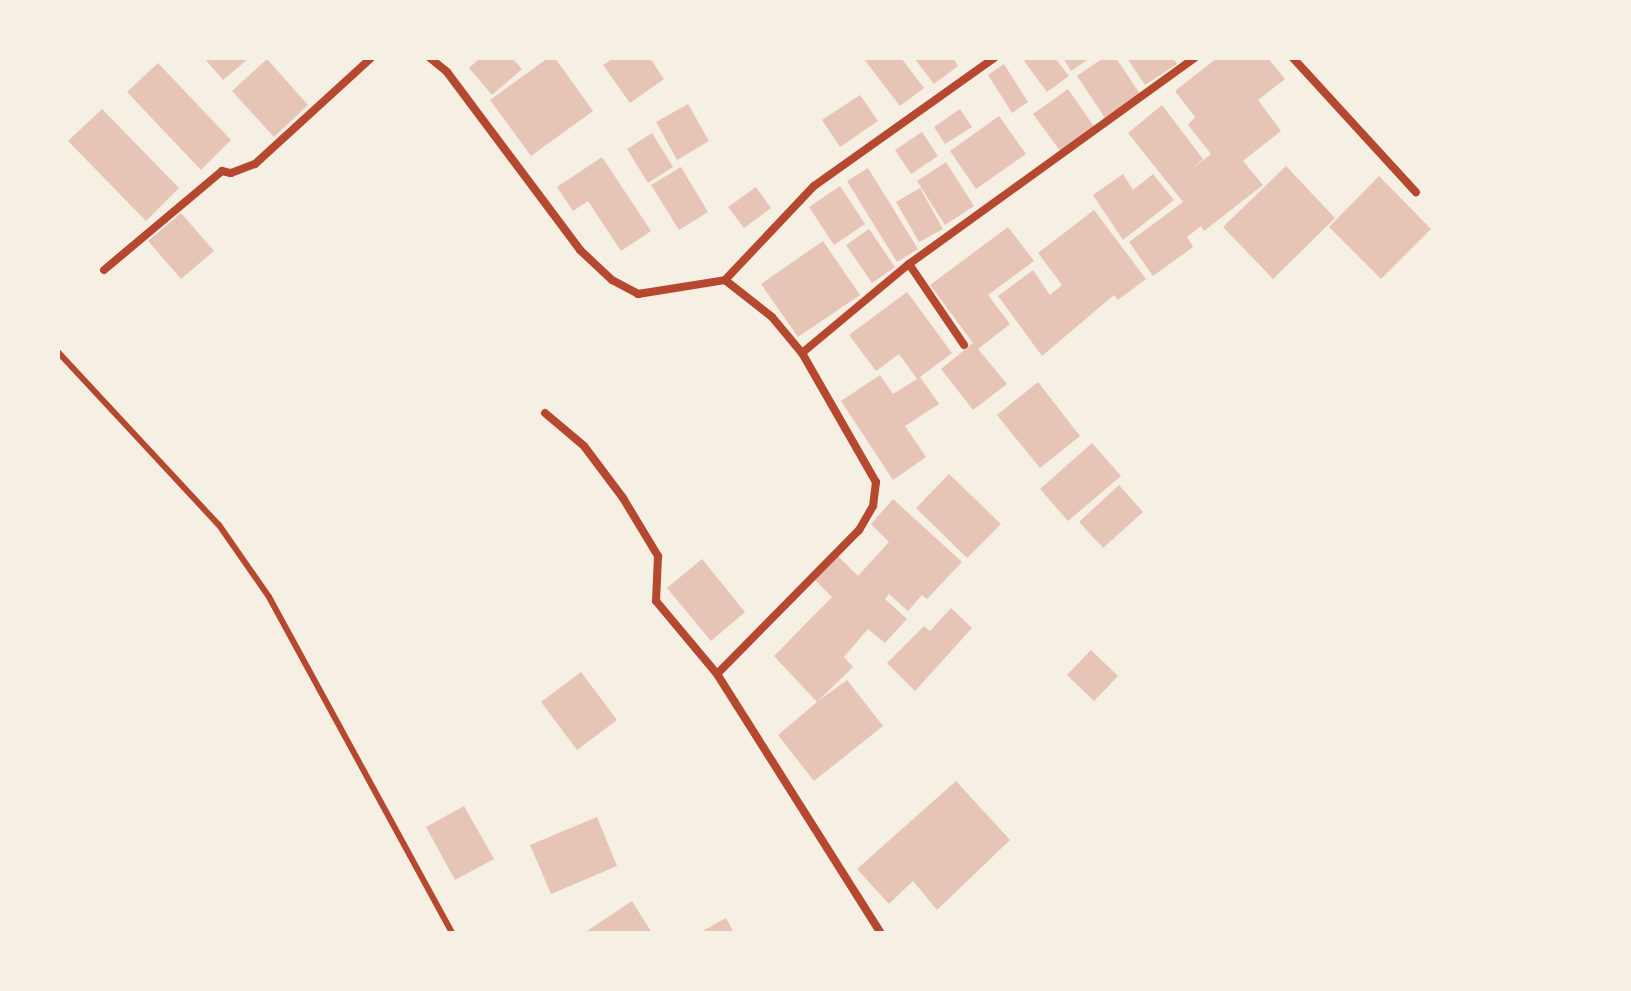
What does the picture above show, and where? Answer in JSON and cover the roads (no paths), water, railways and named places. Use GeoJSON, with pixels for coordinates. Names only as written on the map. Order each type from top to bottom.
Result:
{"type":"FeatureCollection","features":[{"type":"Feature","properties":{"kind":"street"},"geometry":{"type":"LineString","coordinates":[[104,270],[222,171],[231,173],[255,164],[371,58]]}},
{"type":"Feature","properties":{"kind":"street"},"geometry":{"type":"LineString","coordinates":[[430,58],[473,105],[580,250],[612,280],[638,294],[725,280],[814,186],[994,58]]}},
{"type":"Feature","properties":{"kind":"street"},"geometry":{"type":"LineString","coordinates":[[802,353],[909,264],[1195,58]]}},
{"type":"Feature","properties":{"kind":"street"},"geometry":{"type":"LineString","coordinates":[[1293,58],[1416,192]]}},
{"type":"Feature","properties":{"kind":"street"},"geometry":{"type":"LineString","coordinates":[[909,264],[964,345]]}},
{"type":"Feature","properties":{"kind":"street"},"geometry":{"type":"LineString","coordinates":[[717,674],[859,530],[873,506],[876,482],[802,353],[772,317],[725,280]]}},
{"type":"Feature","properties":{"kind":"street"},"geometry":{"type":"LineString","coordinates":[[545,413],[584,446],[623,498],[658,556],[656,601],[717,674],[881,933]]}},
{"type":"Feature","properties":{"kind":"lane"},"geometry":{"type":"LineString","coordinates":[[58,352],[219,525],[269,597],[452,933]]}}]}
